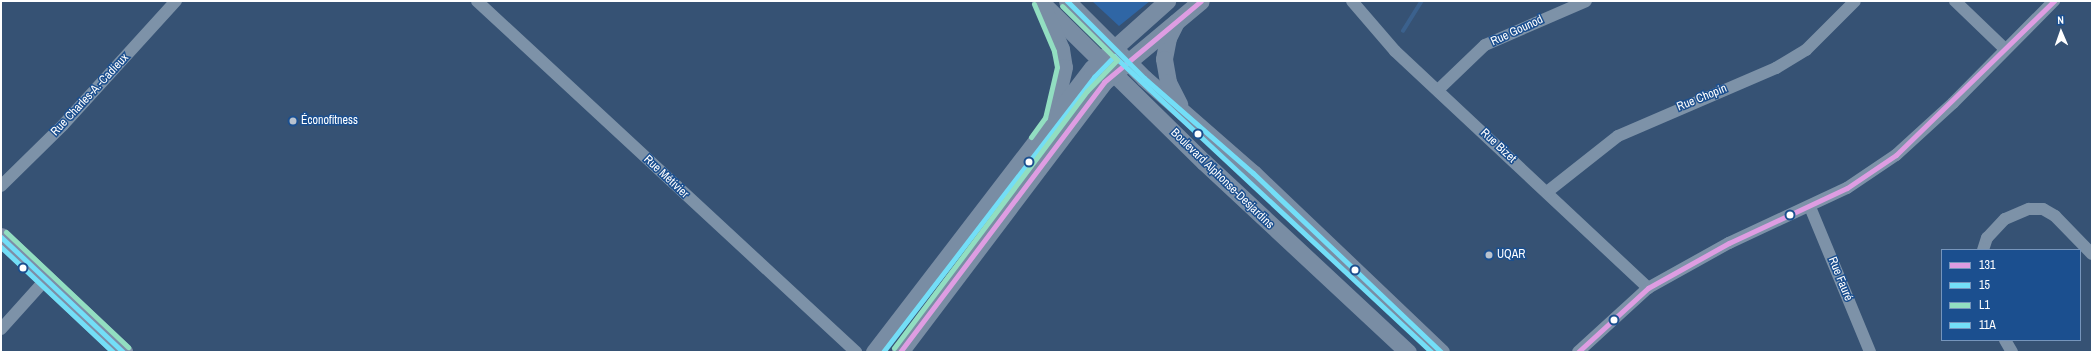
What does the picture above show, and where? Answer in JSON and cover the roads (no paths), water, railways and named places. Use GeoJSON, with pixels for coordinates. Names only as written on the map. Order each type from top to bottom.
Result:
{"type":"FeatureCollection","features":[{"type":"Feature","properties":{"kind":"main road","name":"Boulevard Alphonse-Desjardins"},"geometry":{"type":"LineString","coordinates":[[1040,1],[1408,352]]}},
{"type":"Feature","properties":{"kind":"main road"},"geometry":{"type":"LineString","coordinates":[[1040,1],[1061,49],[1064,67],[1052,121]]}},
{"type":"Feature","properties":{"kind":"main road","name":"Boulevard Alphonse-Desjardins"},"geometry":{"type":"LineString","coordinates":[[1067,1],[1185,114],[1254,173],[1441,352]]}},
{"type":"Feature","properties":{"kind":"main road"},"geometry":{"type":"LineString","coordinates":[[874,352],[1101,59],[1167,1]]}},
{"type":"Feature","properties":{"kind":"main road"},"geometry":{"type":"LineString","coordinates":[[900,352],[1113,72],[1177,18],[1201,1]]}},
{"type":"Feature","properties":{"kind":"main road"},"geometry":{"type":"LineString","coordinates":[[1177,18],[1165,47],[1165,65],[1168,82],[1185,114]]}},
{"type":"Feature","properties":{"kind":"main road"},"geometry":{"type":"LineString","coordinates":[[1,237],[123,352]]}},
{"type":"Feature","properties":{"kind":"main road"},"geometry":{"type":"LineString","coordinates":[[911,352],[925,318]]}},
{"type":"Feature","properties":{"kind":"street","name":"Rue Charles-A.-Cadieux"},"geometry":{"type":"LineString","coordinates":[[1,186],[63,125],[176,1]]}},
{"type":"Feature","properties":{"kind":"street","name":"Rue Métivier"},"geometry":{"type":"LineString","coordinates":[[477,1],[856,352]]}},
{"type":"Feature","properties":{"kind":"street","name":"Rue Bizet"},"geometry":{"type":"LineString","coordinates":[[1352,1],[1395,51],[1648,288]]}},
{"type":"Feature","properties":{"kind":"street","name":"Rue Gounod"},"geometry":{"type":"LineString","coordinates":[[1438,90],[1486,45],[1586,1]]}},
{"type":"Feature","properties":{"kind":"street","name":"Rue Chopin"},"geometry":{"type":"LineString","coordinates":[[1547,192],[1618,136],[1776,68],[1806,50],[1855,1]]}},
{"type":"Feature","properties":{"kind":"street"},"geometry":{"type":"LineString","coordinates":[[1955,1],[2004,48]]}},
{"type":"Feature","properties":{"kind":"street"},"geometry":{"type":"LineString","coordinates":[[1578,352],[1648,288],[1729,243],[1810,207],[1847,188],[1896,155],[1953,103],[2004,48],[2054,1]]}},
{"type":"Feature","properties":{"kind":"street","name":"Rue Fauré"},"geometry":{"type":"LineString","coordinates":[[1810,207],[1870,352]]}},
{"type":"Feature","properties":{"kind":"street"},"geometry":{"type":"LineString","coordinates":[[1983,249],[1987,238],[2005,219],[2029,209],[2044,209],[2055,216],[2092,254]]}},
{"type":"Feature","properties":{"kind":"street"},"geometry":{"type":"LineString","coordinates":[[1,330],[46,279]]}},
{"type":"Feature","properties":{"kind":"street"},"geometry":{"type":"LineString","coordinates":[[2006,341],[2012,352]]}},
{"type":"Feature","properties":{"kind":"waterway"},"geometry":{"type":"LineString","coordinates":[[1403,31],[1422,1]]}},
{"type":"Feature","properties":{"kind":"place","name":"Éconofitness"},"geometry":{"type":"Point","coordinates":[293,121]}},
{"type":"Feature","properties":{"kind":"place","name":"UQAR"},"geometry":{"type":"Point","coordinates":[1489,255]}}]}
